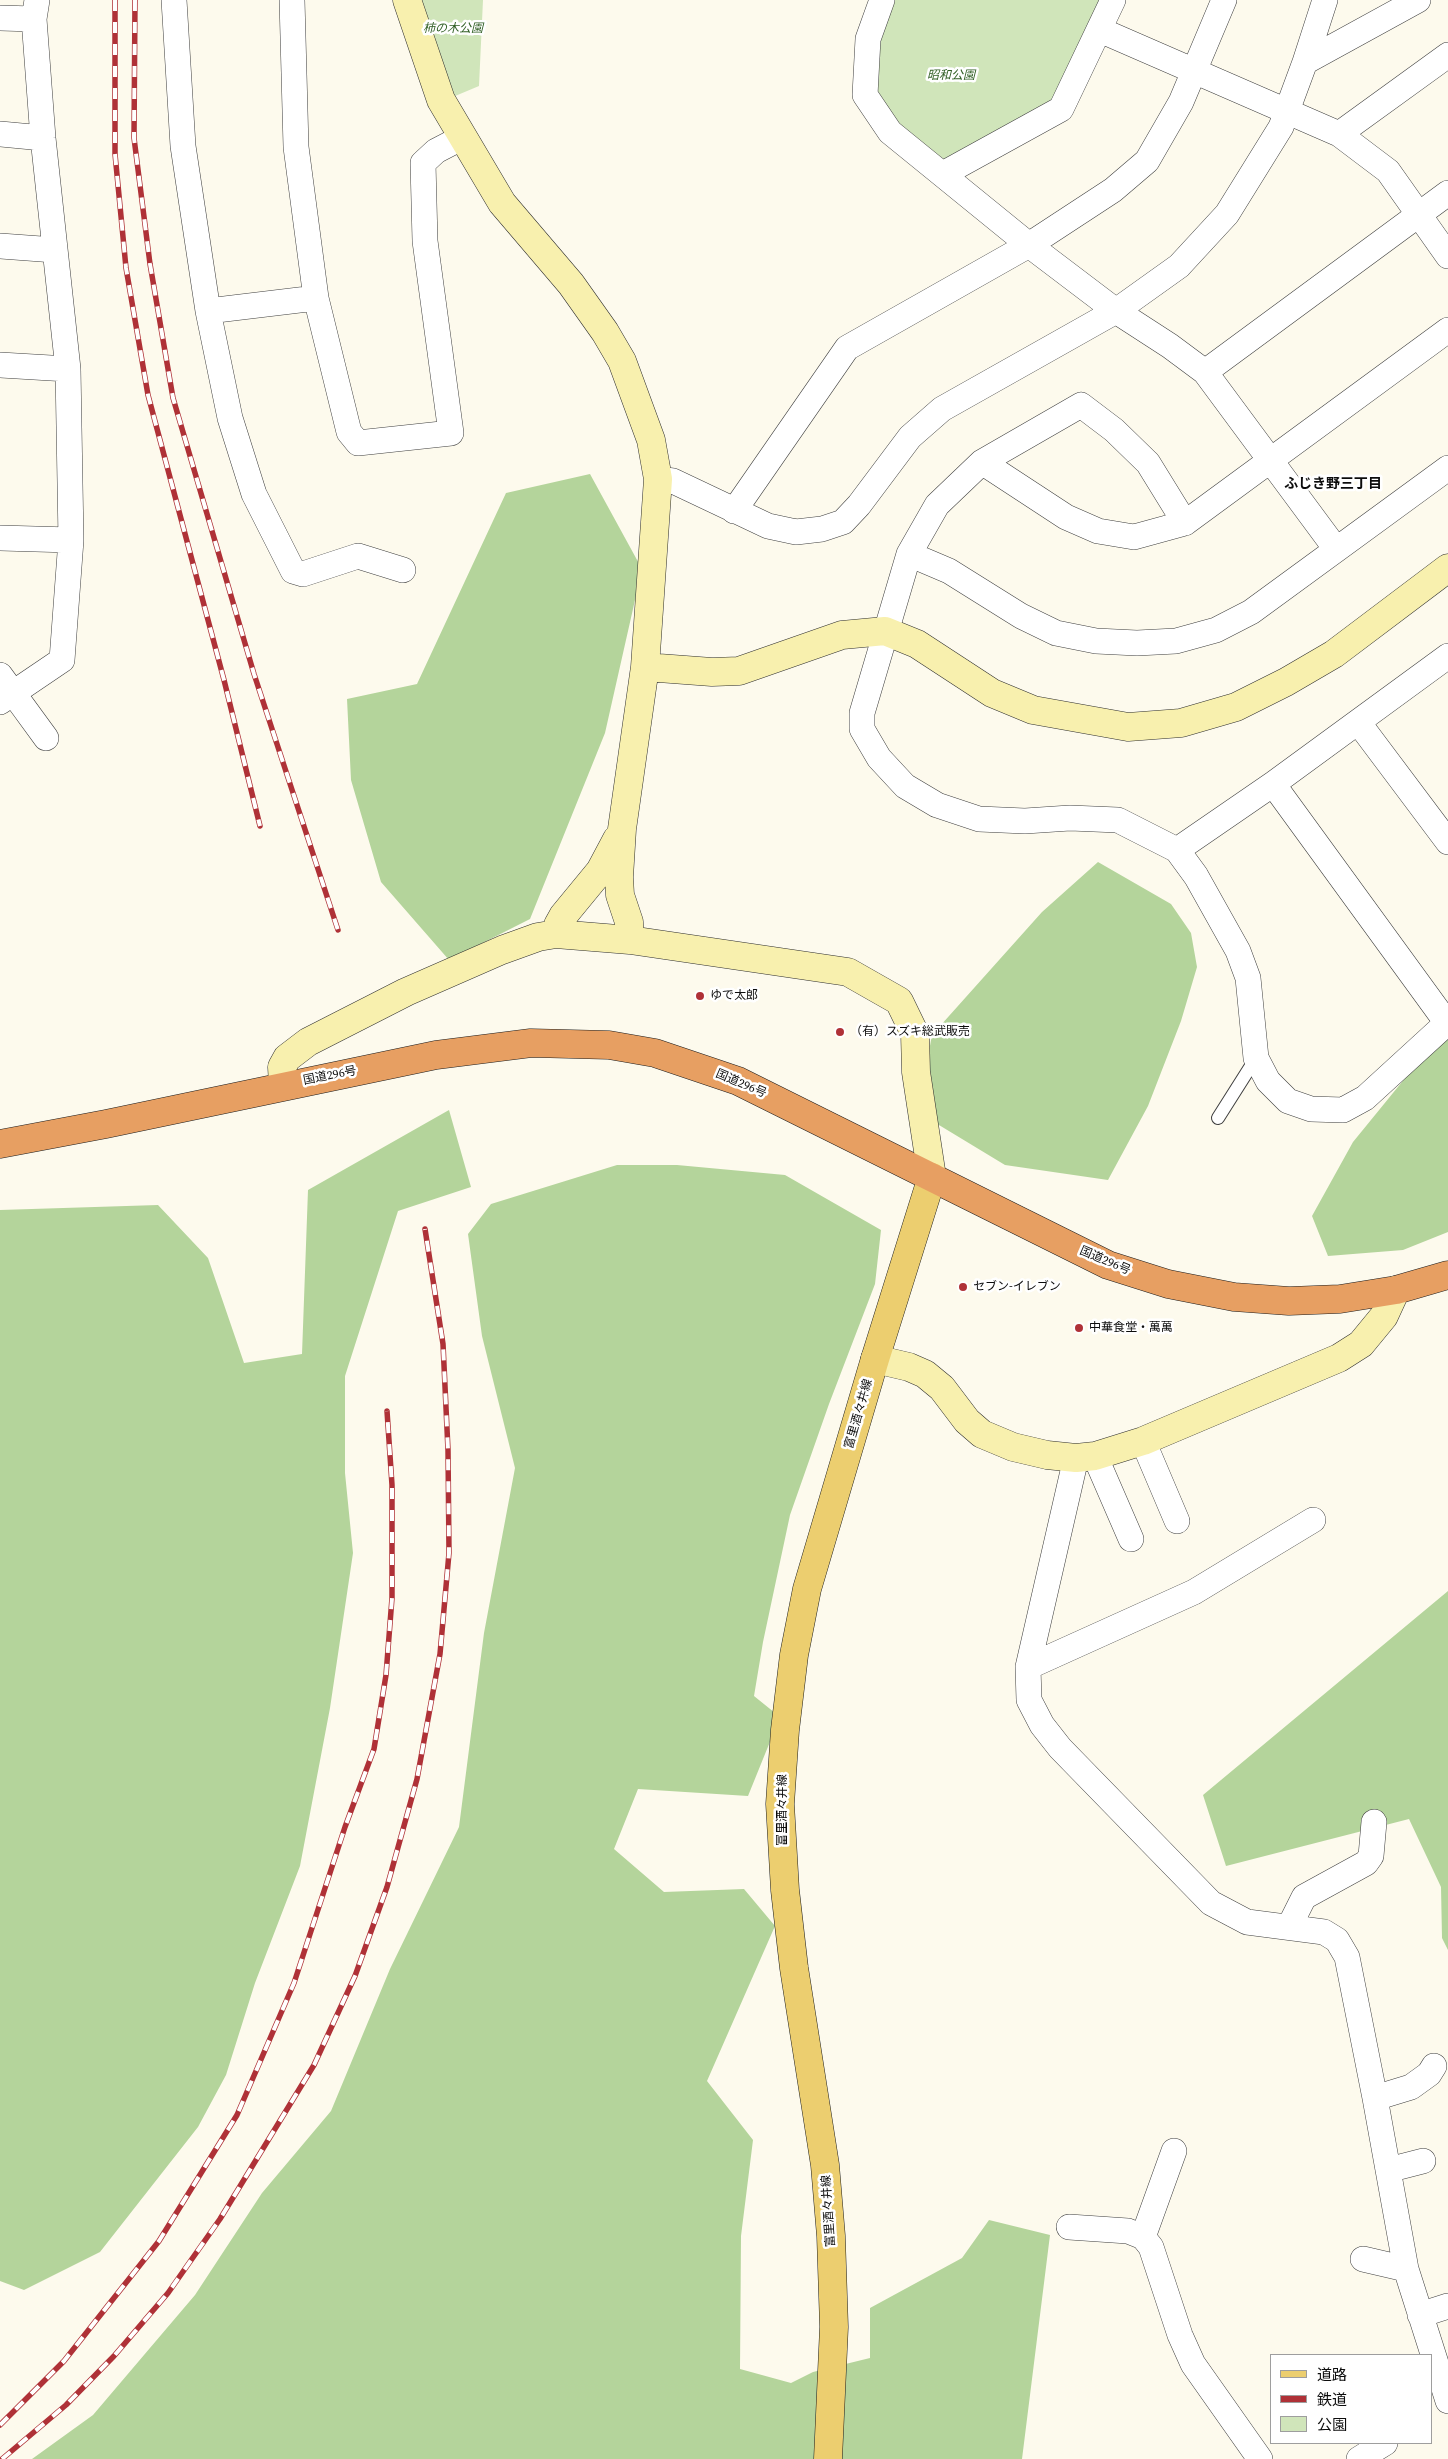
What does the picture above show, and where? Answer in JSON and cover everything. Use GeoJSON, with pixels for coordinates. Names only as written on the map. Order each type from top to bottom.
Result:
{"type":"FeatureCollection","features":[{"type":"Feature","properties":{"kind":"highway","name":"国道296号"},"geometry":{"type":"LineString","coordinates":[[0,1144],[106,1124],[283,1085],[436,1055],[505,1046],[564,1043],[609,1046],[655,1053],[738,1081],[1108,1265],[1168,1284],[1234,1297],[1289,1301],[1340,1299],[1396,1290],[1448,1275]]}},
{"type":"Feature","properties":{"kind":"main road","name":"富里酒々井線"},"geometry":{"type":"LineString","coordinates":[[828,2459],[834,2327],[831,2236],[825,2165],[794,1968],[784,1890],[780,1804],[789,1696],[808,1589],[875,1359],[932,1177]]}},
{"type":"Feature","properties":{"kind":"street"},"geometry":{"type":"LineString","coordinates":[[174,0],[183,146],[208,312],[230,418],[254,494],[293,571],[303,574],[358,556],[403,570]]}},
{"type":"Feature","properties":{"kind":"street"},"geometry":{"type":"LineString","coordinates":[[292,0],[296,147],[316,298],[349,432],[358,443],[450,433],[425,241],[423,164],[436,151],[463,137]]}},
{"type":"Feature","properties":{"kind":"street"},"geometry":{"type":"LineString","coordinates":[[407,0],[441,100],[502,203],[571,284],[605,332],[622,361],[650,440],[658,479],[645,667],[622,829],[620,895],[629,922],[630,940]]}},
{"type":"Feature","properties":{"kind":"street"},"geometry":{"type":"LineString","coordinates":[[882,0],[868,39],[865,95],[890,132],[1029,245],[1116,311],[1205,372],[1336,549]]}},
{"type":"Feature","properties":{"kind":"street"},"geometry":{"type":"LineString","coordinates":[[943,174],[1061,109],[1113,0]]}},
{"type":"Feature","properties":{"kind":"street"},"geometry":{"type":"LineString","coordinates":[[734,510],[847,348],[1029,245],[1113,190],[1146,161],[1181,102],[1224,0]]}},
{"type":"Feature","properties":{"kind":"street"},"geometry":{"type":"LineString","coordinates":[[658,479],[674,481],[768,526],[796,532],[822,529],[843,522],[859,505],[910,437],[942,409],[1116,311],[1179,266],[1227,214],[1281,127],[1306,62],[1325,0]]}},
{"type":"Feature","properties":{"kind":"street"},"geometry":{"type":"LineString","coordinates":[[1306,62],[1418,0]]}},
{"type":"Feature","properties":{"kind":"street"},"geometry":{"type":"LineString","coordinates":[[0,18],[36,10],[43,138],[68,370],[71,540],[62,660],[4,690],[46,738]]}},
{"type":"Feature","properties":{"kind":"street"},"geometry":{"type":"LineString","coordinates":[[1100,30],[1195,70],[1286,113],[1339,134],[1388,171],[1448,256]]}},
{"type":"Feature","properties":{"kind":"street"},"geometry":{"type":"LineString","coordinates":[[1339,134],[1448,55]]}},
{"type":"Feature","properties":{"kind":"street"},"geometry":{"type":"LineString","coordinates":[[0,134],[43,138]]}},
{"type":"Feature","properties":{"kind":"street"},"geometry":{"type":"LineString","coordinates":[[1205,372],[1448,193]]}},
{"type":"Feature","properties":{"kind":"street"},"geometry":{"type":"LineString","coordinates":[[0,246],[55,250]]}},
{"type":"Feature","properties":{"kind":"street"},"geometry":{"type":"LineString","coordinates":[[208,312],[316,298]]}},
{"type":"Feature","properties":{"kind":"street"},"geometry":{"type":"LineString","coordinates":[[982,462],[1066,518],[1098,531],[1134,536],[1185,523],[1271,462],[1448,330]]}},
{"type":"Feature","properties":{"kind":"street"},"geometry":{"type":"LineString","coordinates":[[0,365],[68,370]]}},
{"type":"Feature","properties":{"kind":"street"},"geometry":{"type":"LineString","coordinates":[[1185,523],[1148,463],[1114,430],[1080,405],[982,462],[938,505],[910,554],[885,631],[862,713],[862,729],[879,758],[905,786],[938,805],[979,819],[1025,821],[1070,818],[1118,820],[1177,850],[1196,876],[1238,951],[1248,978],[1256,1058],[1268,1081],[1288,1101],[1311,1109],[1343,1110],[1365,1098],[1448,1022],[1273,784]]}},
{"type":"Feature","properties":{"kind":"street"},"geometry":{"type":"LineString","coordinates":[[910,554],[948,571],[1021,616],[1056,633],[1096,642],[1138,643],[1176,641],[1216,630],[1251,612],[1448,468]]}},
{"type":"Feature","properties":{"kind":"street"},"geometry":{"type":"LineString","coordinates":[[0,538],[71,540]]}},
{"type":"Feature","properties":{"kind":"street"},"geometry":{"type":"LineString","coordinates":[[645,667],[712,672],[739,671],[842,635],[885,631],[917,644],[992,693],[1033,710],[1128,727],[1181,724],[1236,708],[1334,654],[1448,568]]}},
{"type":"Feature","properties":{"kind":"street"},"geometry":{"type":"LineString","coordinates":[[1177,850],[1273,784],[1447,658]]}},
{"type":"Feature","properties":{"kind":"street"},"geometry":{"type":"LineString","coordinates":[[1358,722],[1448,842]]}},
{"type":"Feature","properties":{"kind":"street"},"geometry":{"type":"LineString","coordinates":[[556,934],[563,916],[600,871],[622,829]]}},
{"type":"Feature","properties":{"kind":"street"},"geometry":{"type":"LineString","coordinates":[[283,1085],[282,1067],[287,1058],[308,1042],[414,988],[502,950],[538,937],[556,934],[630,940],[848,972],[899,1001],[915,1034],[916,1072],[932,1177]]}},
{"type":"Feature","properties":{"kind":"street"},"geometry":{"type":"LineString","coordinates":[[875,1359],[925,1374],[942,1388],[967,1421],[982,1434],[1013,1447],[1047,1455],[1086,1457],[1143,1441],[1339,1358],[1361,1344],[1384,1316],[1396,1290]]}},
{"type":"Feature","properties":{"kind":"street"},"geometry":{"type":"LineString","coordinates":[[1143,1441],[1177,1521]]}},
{"type":"Feature","properties":{"kind":"street"},"geometry":{"type":"LineString","coordinates":[[1086,1457],[1131,1540]]}},
{"type":"Feature","properties":{"kind":"street"},"geometry":{"type":"LineString","coordinates":[[1086,1457],[1028,1667],[1029,1700],[1042,1725],[1060,1748],[1211,1903],[1246,1922],[1324,1932],[1337,1940],[1346,1957],[1375,2098],[1406,2269],[1432,2354]]}},
{"type":"Feature","properties":{"kind":"street"},"geometry":{"type":"LineString","coordinates":[[1028,1667],[1194,1592],[1312,1520]]}},
{"type":"Feature","properties":{"kind":"street"},"geometry":{"type":"LineString","coordinates":[[1289,1927],[1304,1896],[1366,1863],[1371,1856],[1374,1822]]}},
{"type":"Feature","properties":{"kind":"street"},"geometry":{"type":"LineString","coordinates":[[1375,2098],[1411,2087],[1429,2074],[1434,2066]]}},
{"type":"Feature","properties":{"kind":"street"},"geometry":{"type":"LineString","coordinates":[[1143,2237],[1174,2151]]}},
{"type":"Feature","properties":{"kind":"street"},"geometry":{"type":"LineString","coordinates":[[1388,2170],[1423,2161]]}},
{"type":"Feature","properties":{"kind":"street"},"geometry":{"type":"LineString","coordinates":[[1070,2227],[1128,2231],[1143,2237],[1151,2247],[1180,2335],[1193,2364],[1260,2459]]}},
{"type":"Feature","properties":{"kind":"street"},"geometry":{"type":"LineString","coordinates":[[1363,2259],[1406,2269]]}},
{"type":"Feature","properties":{"kind":"street"},"geometry":{"type":"LineString","coordinates":[[1420,2315],[1448,2306]]}},
{"type":"Feature","properties":{"kind":"street"},"geometry":{"type":"LineString","coordinates":[[1433,2356],[1448,2403],[1433,2413]]}},
{"type":"Feature","properties":{"kind":"street"},"geometry":{"type":"LineString","coordinates":[[1359,2459],[1383,2444]]}},
{"type":"Feature","properties":{"kind":"lane"},"geometry":{"type":"LineString","coordinates":[[1218,1118],[1256,1058]]}},
{"type":"Feature","properties":{"kind":"green space","name":"柿の木公園"},"geometry":{"type":"Polygon","coordinates":[[[413,0],[483,0],[479,86],[448,99],[413,0]]]}},
{"type":"Feature","properties":{"kind":"green space","name":"昭和公園"},"geometry":{"type":"Polygon","coordinates":[[[890,0],[1104,0],[1056,103],[943,168],[895,129],[872,93],[875,42],[890,0]]]}},
{"type":"Feature","properties":{"kind":"green space"},"geometry":{"type":"Polygon","coordinates":[[[590,474],[642,569],[605,733],[530,919],[449,960],[381,882],[351,780],[347,699],[417,684],[506,493],[590,474]]]}},
{"type":"Feature","properties":{"kind":"green space"},"geometry":{"type":"Polygon","coordinates":[[[1098,862],[1171,904],[1191,933],[1197,967],[1181,1021],[1148,1106],[1108,1180],[1005,1165],[934,1122],[924,1078],[932,1035],[1042,912],[1098,862]]]}},
{"type":"Feature","properties":{"kind":"green space"},"geometry":{"type":"Polygon","coordinates":[[[1446,1028],[1448,1038],[1448,1232],[1403,1250],[1328,1256],[1312,1216],[1353,1142],[1446,1028]]]}},
{"type":"Feature","properties":{"kind":"green space"},"geometry":{"type":"Polygon","coordinates":[[[449,1110],[471,1187],[398,1211],[345,1376],[345,1473],[353,1553],[330,1708],[300,1866],[255,1983],[226,2075],[198,2127],[100,2252],[24,2290],[0,2281],[0,1210],[158,1205],[208,1258],[244,1363],[302,1354],[308,1190],[449,1110]]]}},
{"type":"Feature","properties":{"kind":"green space"},"geometry":{"type":"Polygon","coordinates":[[[617,1165],[677,1165],[785,1175],[881,1230],[875,1284],[829,1404],[790,1515],[763,1642],[754,1696],[780,1717],[748,1796],[638,1789],[614,1849],[664,1892],[744,1889],[775,1926],[707,2081],[753,2140],[741,2236],[740,2369],[791,2383],[813,2372],[870,2358],[870,2308],[962,2258],[989,2220],[1050,2235],[1022,2459],[32,2459],[93,2415],[195,2295],[262,2193],[331,2111],[390,1969],[459,1827],[484,1633],[515,1468],[482,1336],[468,1234],[491,1204],[617,1165]]]}},
{"type":"Feature","properties":{"kind":"green space"},"geometry":{"type":"Polygon","coordinates":[[[1448,1591],[1448,1950],[1442,1938],[1441,1887],[1409,1819],[1226,1866],[1203,1795],[1448,1591]]]}},
{"type":"Feature","properties":{"kind":"railway"},"geometry":{"type":"LineString","coordinates":[[115,0],[115,154],[126,268],[148,395],[224,680],[260,826]]}},
{"type":"Feature","properties":{"kind":"railway"},"geometry":{"type":"LineString","coordinates":[[135,0],[134,138],[150,264],[173,398],[254,674],[338,930]]}},
{"type":"Feature","properties":{"kind":"railway"},"geometry":{"type":"LineString","coordinates":[[2,2459],[66,2405],[114,2356],[168,2293],[220,2219],[314,2065],[355,1976],[387,1887],[417,1779],[440,1654],[449,1553],[448,1450],[443,1344],[425,1229]]}},
{"type":"Feature","properties":{"kind":"railway"},"geometry":{"type":"LineString","coordinates":[[0,2425],[64,2361],[159,2241],[237,2115],[294,1983],[345,1827],[374,1749],[386,1675],[392,1598],[392,1485],[387,1411]]}},
{"type":"Feature","properties":{"kind":"place","name":"ゆで太郎"},"geometry":{"type":"Point","coordinates":[700,996]}},
{"type":"Feature","properties":{"kind":"place","name":"（有）スズキ総武販売"},"geometry":{"type":"Point","coordinates":[840,1032]}},
{"type":"Feature","properties":{"kind":"place","name":"セブン-イレブン"},"geometry":{"type":"Point","coordinates":[963,1287]}},
{"type":"Feature","properties":{"kind":"place","name":"中華食堂・萬萬"},"geometry":{"type":"Point","coordinates":[1079,1328]}},
{"type":"Feature","properties":{"kind":"district","name":"ふじき野三丁目"},"geometry":{"type":"Point","coordinates":[1333,484]}}]}
